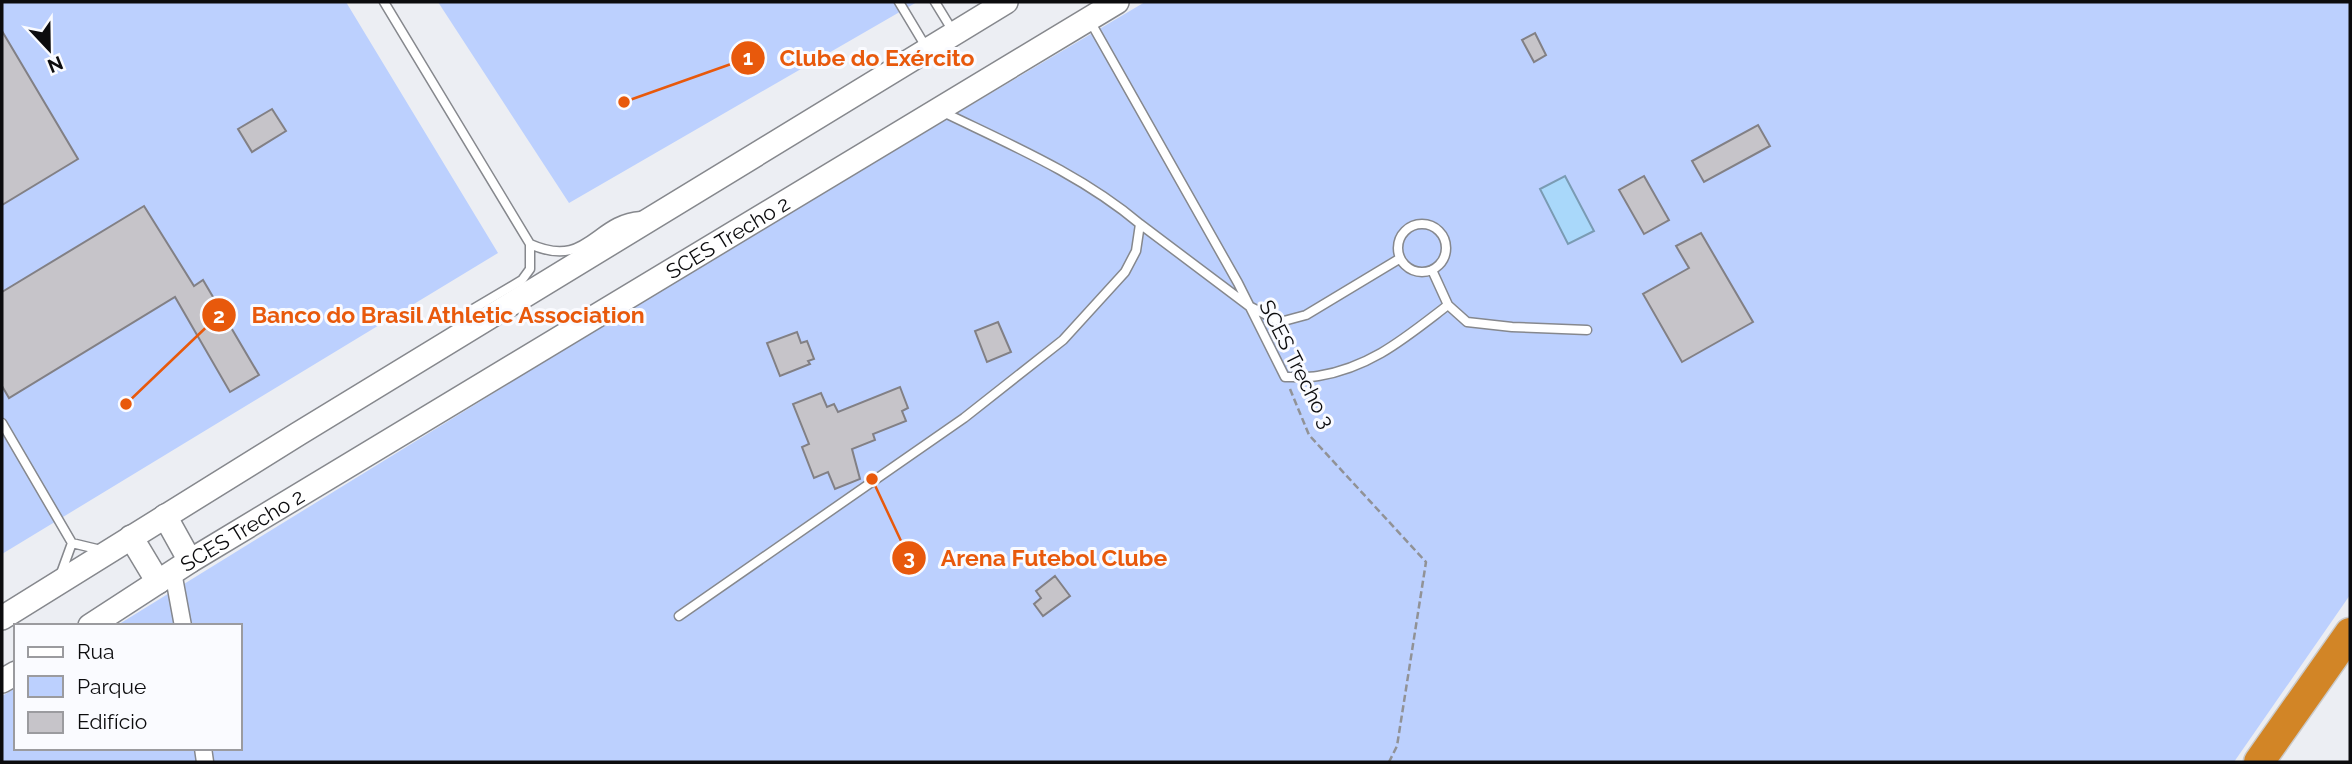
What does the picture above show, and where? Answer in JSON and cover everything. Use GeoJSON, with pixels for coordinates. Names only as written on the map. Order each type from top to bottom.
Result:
{"type":"FeatureCollection","features":[{"type":"Feature","properties":{"kind":"highway"},"geometry":{"type":"LineString","coordinates":[[2259,762],[2350,633]]}},
{"type":"Feature","properties":{"kind":"main road"},"geometry":{"type":"LineString","coordinates":[[2,618],[164,516],[1006,2]]}},
{"type":"Feature","properties":{"kind":"main road","name":"SCES Trecho 2"},"geometry":{"type":"LineString","coordinates":[[93,624],[174,572],[1116,2]]}},
{"type":"Feature","properties":{"kind":"main road"},"geometry":{"type":"LineString","coordinates":[[164,516],[174,572]]}},
{"type":"Feature","properties":{"kind":"main road"},"geometry":{"type":"LineString","coordinates":[[131,537],[174,572]]}},
{"type":"Feature","properties":{"kind":"street"},"geometry":{"type":"LineString","coordinates":[[174,572],[183,624]]}},
{"type":"Feature","properties":{"kind":"lane"},"geometry":{"type":"LineString","coordinates":[[384,2],[530,244],[530,269],[522,280],[468,312],[448,342]]}},
{"type":"Feature","properties":{"kind":"lane"},"geometry":{"type":"LineString","coordinates":[[899,2],[927,48]]}},
{"type":"Feature","properties":{"kind":"lane"},"geometry":{"type":"LineString","coordinates":[[935,2],[954,33]]}},
{"type":"Feature","properties":{"kind":"lane","name":"SCES Trecho 3"},"geometry":{"type":"LineString","coordinates":[[1088,18],[1248,306],[1284,377]]}},
{"type":"Feature","properties":{"kind":"lane"},"geometry":{"type":"LineString","coordinates":[[936,109],[1050,163],[1091,188],[1248,306],[1280,322],[1306,315],[1399,259]]}},
{"type":"Feature","properties":{"kind":"lane"},"geometry":{"type":"LineString","coordinates":[[530,244],[548,253],[564,253],[574,250],[627,216],[656,215]]}},
{"type":"Feature","properties":{"kind":"lane"},"geometry":{"type":"LineString","coordinates":[[679,616],[964,418],[1063,340],[1125,272],[1136,251],[1140,224]]}},
{"type":"Feature","properties":{"kind":"lane"},"geometry":{"type":"LineString","coordinates":[[1430,225],[1444,237],[1445,256],[1440,265],[1432,270],[1413,272],[1399,259],[1398,241],[1403,232],[1411,226],[1430,225]]}},
{"type":"Feature","properties":{"kind":"lane"},"geometry":{"type":"LineString","coordinates":[[1432,270],[1448,305],[1467,322],[1587,330]]}},
{"type":"Feature","properties":{"kind":"lane"},"geometry":{"type":"LineString","coordinates":[[1284,377],[1316,377],[1353,367],[1390,349],[1448,305]]}},
{"type":"Feature","properties":{"kind":"lane"},"geometry":{"type":"LineString","coordinates":[[2,424],[72,543],[107,552]]}},
{"type":"Feature","properties":{"kind":"lane"},"geometry":{"type":"LineString","coordinates":[[57,583],[72,543]]}},
{"type":"Feature","properties":{"kind":"path","name":"SCES Trecho 3"},"geometry":{"type":"LineString","coordinates":[[1284,377],[1309,435],[1426,562],[1397,746],[1389,762]]}},
{"type":"Feature","properties":{"kind":"green space"},"geometry":{"type":"Polygon","coordinates":[[[2,2],[346,2],[498,253],[2,554],[2,2]]]}},
{"type":"Feature","properties":{"kind":"green space"},"geometry":{"type":"Polygon","coordinates":[[[438,2],[917,2],[569,203],[438,2]]]}},
{"type":"Feature","properties":{"kind":"green space"},"geometry":{"type":"Polygon","coordinates":[[[1145,2],[2350,2],[2350,595],[2234,762],[2,762],[2,696],[14,689],[14,750],[242,750],[242,624],[119,624],[714,257],[1145,2]]]}},
{"type":"Feature","properties":{"kind":"shaded area"},"geometry":{"type":"Polygon","coordinates":[[[1565,176],[1594,231],[1568,244],[1540,189],[1565,176]]]}},
{"type":"Feature","properties":{"kind":"building"},"geometry":{"type":"Polygon","coordinates":[[[2,31],[78,159],[2,205],[2,31]]]}},
{"type":"Feature","properties":{"kind":"building"},"geometry":{"type":"Polygon","coordinates":[[[1535,33],[1546,55],[1534,62],[1522,40],[1535,33]]]}},
{"type":"Feature","properties":{"kind":"building"},"geometry":{"type":"Polygon","coordinates":[[[272,109],[286,131],[252,152],[238,129],[272,109]]]}},
{"type":"Feature","properties":{"kind":"building"},"geometry":{"type":"Polygon","coordinates":[[[1758,125],[1770,146],[1704,182],[1692,161],[1758,125]]]}},
{"type":"Feature","properties":{"kind":"building"},"geometry":{"type":"Polygon","coordinates":[[[1644,176],[1669,220],[1644,234],[1619,190],[1644,176]]]}},
{"type":"Feature","properties":{"kind":"building"},"geometry":{"type":"Polygon","coordinates":[[[144,206],[194,286],[203,280],[259,375],[230,392],[175,297],[9,398],[2,386],[2,292],[144,206]]]}},
{"type":"Feature","properties":{"kind":"building"},"geometry":{"type":"Polygon","coordinates":[[[1701,233],[1753,322],[1682,362],[1643,294],[1689,268],[1676,246],[1701,233]]]}},
{"type":"Feature","properties":{"kind":"building"},"geometry":{"type":"Polygon","coordinates":[[[998,322],[1011,352],[987,362],[975,331],[998,322]]]}},
{"type":"Feature","properties":{"kind":"building"},"geometry":{"type":"Polygon","coordinates":[[[797,332],[801,343],[807,341],[814,359],[808,361],[810,364],[780,376],[767,343],[797,332]]]}},
{"type":"Feature","properties":{"kind":"building"},"geometry":{"type":"Polygon","coordinates":[[[900,387],[908,408],[902,411],[906,421],[873,434],[875,440],[852,449],[860,479],[835,489],[828,472],[814,478],[802,447],[809,444],[793,404],[821,393],[827,407],[834,404],[838,412],[900,387]]]}},
{"type":"Feature","properties":{"kind":"building"},"geometry":{"type":"Polygon","coordinates":[[[1055,576],[1070,596],[1043,616],[1034,604],[1041,598],[1036,591],[1055,576]]]}},
{"type":"Feature","properties":{"kind":"place","name":"Clube do Exército"},"geometry":{"type":"Point","coordinates":[624,102]}},
{"type":"Feature","properties":{"kind":"place","name":"Banco do Brasil Athletic Association"},"geometry":{"type":"Point","coordinates":[126,404]}},
{"type":"Feature","properties":{"kind":"place","name":"Arena Futebol Clube"},"geometry":{"type":"Point","coordinates":[872,479]}}]}
